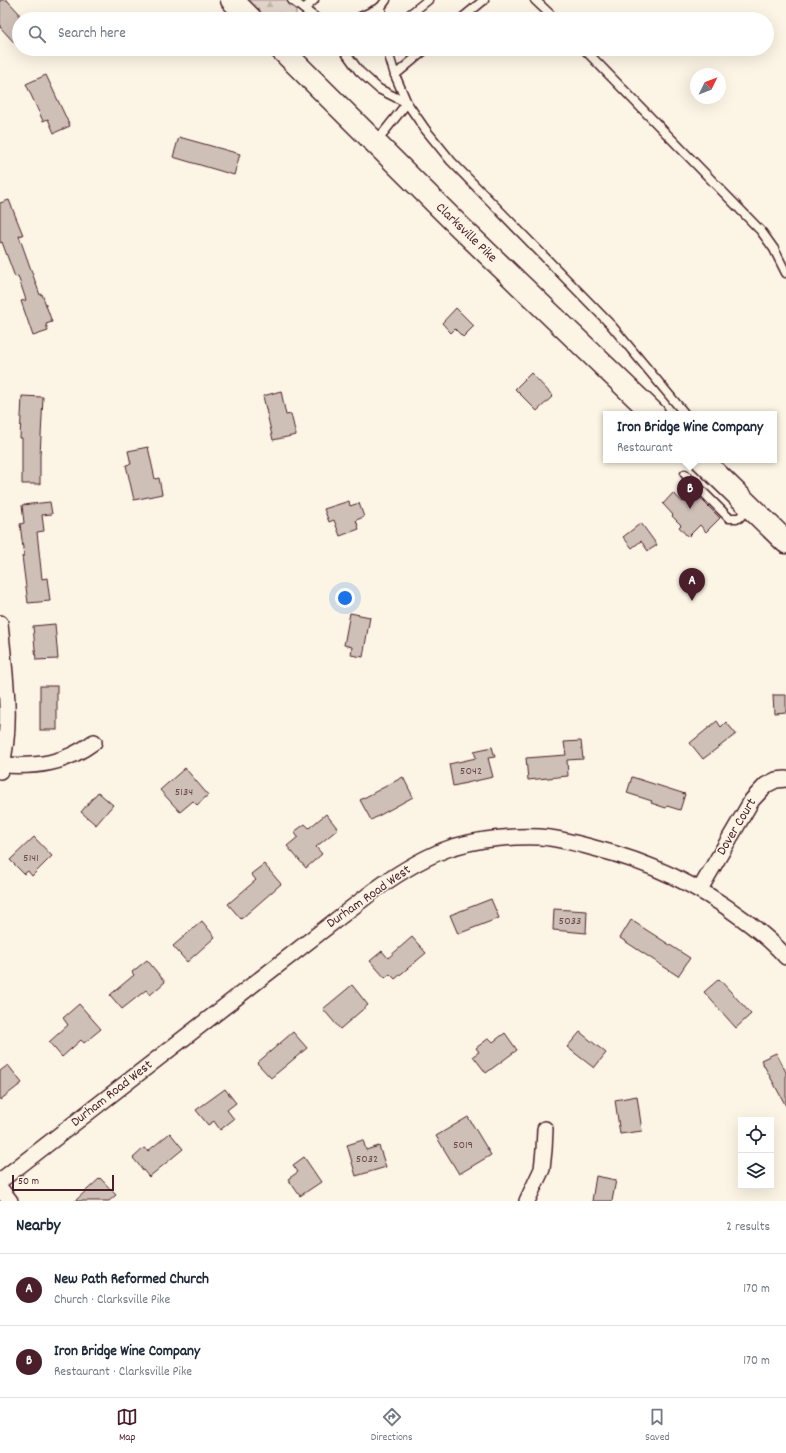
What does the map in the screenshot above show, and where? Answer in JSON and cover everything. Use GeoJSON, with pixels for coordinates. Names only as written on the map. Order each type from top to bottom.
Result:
{"type":"FeatureCollection","features":[{"type":"Feature","properties":{"kind":"main road"},"geometry":{"type":"LineString","coordinates":[[232,0],[245,12]]}},
{"type":"Feature","properties":{"kind":"main road","name":"Clarksville Pike"},"geometry":{"type":"LineString","coordinates":[[289,56],[457,224],[651,411]]}},
{"type":"Feature","properties":{"kind":"main road"},"geometry":{"type":"LineString","coordinates":[[705,463],[786,542]]}},
{"type":"Feature","properties":{"kind":"street"},"geometry":{"type":"LineString","coordinates":[[0,623],[6,696],[6,736],[1,768],[52,763],[79,752],[94,742]]}},
{"type":"Feature","properties":{"kind":"street","name":"Dover Court"},"geometry":{"type":"LineString","coordinates":[[700,889],[752,800],[766,785],[776,780],[786,779]]}},
{"type":"Feature","properties":{"kind":"street","name":"Durham Road West"},"geometry":{"type":"LineString","coordinates":[[0,1181],[376,889],[397,874],[426,858],[452,848],[482,841],[514,837],[542,838],[574,842],[608,851],[657,869],[700,889],[720,901],[758,930],[786,956]]}},
{"type":"Feature","properties":{"kind":"street"},"geometry":{"type":"LineString","coordinates":[[527,1201],[542,1169],[544,1129]]}},
{"type":"Feature","properties":{"kind":"street"},"geometry":{"type":"LineString","coordinates":[[0,1188],[10,1201]]}},
{"type":"Feature","properties":{"kind":"lane"},"geometry":{"type":"LineString","coordinates":[[292,0],[308,12]]}},
{"type":"Feature","properties":{"kind":"lane"},"geometry":{"type":"LineString","coordinates":[[304,9],[314,0]]}},
{"type":"Feature","properties":{"kind":"lane"},"geometry":{"type":"LineString","coordinates":[[413,12],[428,0]]}},
{"type":"Feature","properties":{"kind":"lane"},"geometry":{"type":"LineString","coordinates":[[469,12],[484,0]]}},
{"type":"Feature","properties":{"kind":"lane"},"geometry":{"type":"LineString","coordinates":[[535,0],[548,12]]}},
{"type":"Feature","properties":{"kind":"lane"},"geometry":{"type":"LineString","coordinates":[[368,12],[383,3]]}},
{"type":"Feature","properties":{"kind":"lane"},"geometry":{"type":"LineString","coordinates":[[348,56],[359,71],[379,89],[407,103]]}},
{"type":"Feature","properties":{"kind":"lane"},"geometry":{"type":"LineString","coordinates":[[389,56],[407,103],[425,129],[451,161],[611,325],[683,411]]}},
{"type":"Feature","properties":{"kind":"lane"},"geometry":{"type":"LineString","coordinates":[[395,74],[417,56]]}},
{"type":"Feature","properties":{"kind":"lane"},"geometry":{"type":"LineString","coordinates":[[591,56],[761,231],[781,260],[786,273]]}},
{"type":"Feature","properties":{"kind":"lane"},"geometry":{"type":"LineString","coordinates":[[375,143],[407,103]]}},
{"type":"Feature","properties":{"kind":"lane"},"geometry":{"type":"LineString","coordinates":[[684,474],[729,518],[739,518],[750,507]]}},
{"type":"Feature","properties":{"kind":"green space"},"geometry":{"type":"Polygon","coordinates":[[[242,0],[293,0],[296,11],[296,12],[255,12],[242,0]]]}},
{"type":"Feature","properties":{"kind":"building"},"geometry":{"type":"Polygon","coordinates":[[[0,0],[7,0],[18,12],[12,12],[12,40],[0,27],[0,0]]]}},
{"type":"Feature","properties":{"kind":"building"},"geometry":{"type":"Polygon","coordinates":[[[46,75],[70,126],[54,133],[48,119],[43,121],[26,84],[46,75]]]}},
{"type":"Feature","properties":{"kind":"building"},"geometry":{"type":"Polygon","coordinates":[[[179,137],[240,154],[234,175],[173,157],[179,137]]]}},
{"type":"Feature","properties":{"kind":"building"},"geometry":{"type":"Polygon","coordinates":[[[9,200],[23,235],[19,236],[40,295],[42,294],[52,322],[46,324],[48,331],[33,336],[21,301],[26,300],[18,276],[15,277],[2,242],[0,243],[0,203],[9,200]]]}},
{"type":"Feature","properties":{"kind":"building"},"geometry":{"type":"Polygon","coordinates":[[[456,308],[474,326],[463,337],[455,329],[451,333],[442,323],[456,308]]]}},
{"type":"Feature","properties":{"kind":"building"},"geometry":{"type":"Polygon","coordinates":[[[531,373],[553,396],[537,411],[515,389],[531,373]]]}},
{"type":"Feature","properties":{"kind":"building"},"geometry":{"type":"Polygon","coordinates":[[[281,391],[286,415],[291,414],[296,435],[273,440],[263,396],[281,391]]]}},
{"type":"Feature","properties":{"kind":"building"},"geometry":{"type":"Polygon","coordinates":[[[22,396],[43,397],[40,484],[22,484],[22,438],[20,438],[22,396]]]}},
{"type":"Feature","properties":{"kind":"building"},"geometry":{"type":"Polygon","coordinates":[[[148,447],[155,479],[159,478],[162,494],[134,500],[126,465],[131,464],[128,451],[148,447]]]}},
{"type":"Feature","properties":{"kind":"building"},"geometry":{"type":"Polygon","coordinates":[[[694,492],[720,518],[706,532],[700,525],[688,537],[679,527],[681,525],[663,504],[673,493],[683,502],[694,492]]]}},
{"type":"Feature","properties":{"kind":"building"},"geometry":{"type":"Polygon","coordinates":[[[349,501],[350,506],[359,503],[364,517],[356,520],[359,529],[340,536],[334,520],[329,522],[324,509],[349,501]]]}},
{"type":"Feature","properties":{"kind":"building"},"geometry":{"type":"Polygon","coordinates":[[[50,502],[52,514],[42,515],[44,531],[37,532],[42,579],[47,578],[50,601],[28,603],[22,556],[24,556],[20,524],[24,523],[22,505],[50,502]]]}},
{"type":"Feature","properties":{"kind":"building"},"geometry":{"type":"Polygon","coordinates":[[[641,523],[657,545],[648,551],[641,541],[632,548],[623,537],[641,523]]]}},
{"type":"Feature","properties":{"kind":"building"},"geometry":{"type":"Polygon","coordinates":[[[350,613],[370,617],[363,657],[351,655],[352,647],[344,645],[350,613]]]}},
{"type":"Feature","properties":{"kind":"building"},"geometry":{"type":"Polygon","coordinates":[[[55,624],[58,659],[36,660],[33,626],[55,624]]]}},
{"type":"Feature","properties":{"kind":"building"},"geometry":{"type":"Polygon","coordinates":[[[40,686],[57,686],[57,730],[40,730],[40,686]]]}},
{"type":"Feature","properties":{"kind":"building"},"geometry":{"type":"Polygon","coordinates":[[[773,695],[786,695],[786,712],[774,713],[773,695]]]}},
{"type":"Feature","properties":{"kind":"building"},"geometry":{"type":"Polygon","coordinates":[[[717,721],[721,727],[726,722],[736,734],[703,759],[690,743],[717,721]]]}},
{"type":"Feature","properties":{"kind":"building"},"geometry":{"type":"Polygon","coordinates":[[[581,741],[583,759],[567,760],[568,776],[528,780],[526,758],[566,755],[564,742],[581,741]]]}},
{"type":"Feature","properties":{"kind":"building"},"geometry":{"type":"Polygon","coordinates":[[[492,747],[495,757],[488,758],[493,777],[453,786],[449,764],[476,758],[474,751],[492,747]]]}},
{"type":"Feature","properties":{"kind":"building"},"geometry":{"type":"Polygon","coordinates":[[[185,768],[208,795],[197,805],[193,801],[180,812],[160,790],[185,768]]]}},
{"type":"Feature","properties":{"kind":"building"},"geometry":{"type":"Polygon","coordinates":[[[403,777],[413,797],[371,820],[360,800],[403,777]]]}},
{"type":"Feature","properties":{"kind":"building"},"geometry":{"type":"Polygon","coordinates":[[[632,777],[685,794],[680,810],[667,806],[666,808],[651,803],[652,801],[627,793],[632,777]]]}},
{"type":"Feature","properties":{"kind":"building"},"geometry":{"type":"Polygon","coordinates":[[[98,792],[113,805],[96,825],[81,812],[98,792]]]}},
{"type":"Feature","properties":{"kind":"building"},"geometry":{"type":"Polygon","coordinates":[[[326,814],[338,829],[316,847],[322,854],[306,868],[287,846],[298,837],[294,832],[305,824],[309,828],[326,814]]]}},
{"type":"Feature","properties":{"kind":"building"},"geometry":{"type":"Polygon","coordinates":[[[34,837],[52,856],[32,876],[28,871],[24,874],[10,860],[34,837]]]}},
{"type":"Feature","properties":{"kind":"building"},"geometry":{"type":"Polygon","coordinates":[[[264,864],[281,884],[241,919],[228,904],[256,880],[251,874],[264,864]]]}},
{"type":"Feature","properties":{"kind":"building"},"geometry":{"type":"Polygon","coordinates":[[[491,899],[499,918],[458,934],[450,915],[491,899]]]}},
{"type":"Feature","properties":{"kind":"building"},"geometry":{"type":"Polygon","coordinates":[[[554,909],[587,911],[586,933],[553,930],[554,909]]]}},
{"type":"Feature","properties":{"kind":"building"},"geometry":{"type":"Polygon","coordinates":[[[631,920],[690,958],[678,976],[620,938],[631,920]]]}},
{"type":"Feature","properties":{"kind":"building"},"geometry":{"type":"Polygon","coordinates":[[[202,921],[215,937],[187,962],[173,946],[202,921]]]}},
{"type":"Feature","properties":{"kind":"building"},"geometry":{"type":"Polygon","coordinates":[[[412,937],[426,953],[395,979],[390,974],[385,978],[370,961],[382,951],[388,958],[412,937]]]}},
{"type":"Feature","properties":{"kind":"building"},"geometry":{"type":"Polygon","coordinates":[[[147,960],[165,982],[150,995],[146,990],[122,1009],[110,995],[134,975],[132,972],[147,960]]]}},
{"type":"Feature","properties":{"kind":"building"},"geometry":{"type":"Polygon","coordinates":[[[719,979],[751,1014],[736,1028],[704,992],[719,979]]]}},
{"type":"Feature","properties":{"kind":"building"},"geometry":{"type":"Polygon","coordinates":[[[352,985],[368,1005],[340,1029],[323,1009],[352,985]]]}},
{"type":"Feature","properties":{"kind":"building"},"geometry":{"type":"Polygon","coordinates":[[[79,1004],[101,1029],[84,1043],[81,1040],[62,1057],[49,1042],[68,1025],[63,1018],[79,1004]]]}},
{"type":"Feature","properties":{"kind":"building"},"geometry":{"type":"Polygon","coordinates":[[[293,1032],[307,1048],[271,1078],[257,1063],[293,1032]]]}},
{"type":"Feature","properties":{"kind":"building"},"geometry":{"type":"Polygon","coordinates":[[[580,1032],[606,1053],[594,1068],[567,1047],[580,1032]]]}},
{"type":"Feature","properties":{"kind":"building"},"geometry":{"type":"Polygon","coordinates":[[[505,1033],[517,1050],[486,1073],[473,1056],[479,1052],[476,1048],[489,1038],[493,1042],[505,1033]]]}},
{"type":"Feature","properties":{"kind":"building"},"geometry":{"type":"Polygon","coordinates":[[[776,1053],[786,1072],[786,1106],[761,1060],[776,1053]]]}},
{"type":"Feature","properties":{"kind":"building"},"geometry":{"type":"Polygon","coordinates":[[[8,1065],[22,1083],[0,1100],[0,1071],[8,1065]]]}},
{"type":"Feature","properties":{"kind":"building"},"geometry":{"type":"Polygon","coordinates":[[[225,1089],[236,1103],[227,1110],[234,1119],[220,1130],[214,1121],[208,1125],[196,1110],[225,1089]]]}},
{"type":"Feature","properties":{"kind":"building"},"geometry":{"type":"Polygon","coordinates":[[[637,1096],[642,1131],[620,1134],[615,1100],[637,1096]]]}},
{"type":"Feature","properties":{"kind":"building"},"geometry":{"type":"Polygon","coordinates":[[[468,1117],[491,1155],[459,1174],[436,1136],[468,1117]]]}},
{"type":"Feature","properties":{"kind":"building"},"geometry":{"type":"Polygon","coordinates":[[[170,1133],[183,1149],[149,1177],[133,1158],[144,1148],[148,1151],[170,1133]]]}},
{"type":"Feature","properties":{"kind":"building"},"geometry":{"type":"Polygon","coordinates":[[[363,1140],[366,1150],[379,1146],[386,1167],[356,1176],[347,1145],[363,1140]]]}},
{"type":"Feature","properties":{"kind":"building"},"geometry":{"type":"Polygon","coordinates":[[[304,1157],[321,1182],[300,1196],[288,1179],[298,1172],[293,1165],[304,1157]]]}},
{"type":"Feature","properties":{"kind":"building"},"geometry":{"type":"Polygon","coordinates":[[[596,1176],[616,1180],[612,1201],[592,1201],[596,1176]]]}},
{"type":"Feature","properties":{"kind":"building"},"geometry":{"type":"Polygon","coordinates":[[[100,1178],[116,1195],[109,1201],[75,1201],[100,1178]]]}},
{"type":"Feature","properties":{"kind":"place","name":"Iron Bridge Wine Company"},"geometry":{"type":"Point","coordinates":[690,509]}},
{"type":"Feature","properties":{"kind":"place","name":"New Path Reformed Church"},"geometry":{"type":"Point","coordinates":[692,601]}}]}
